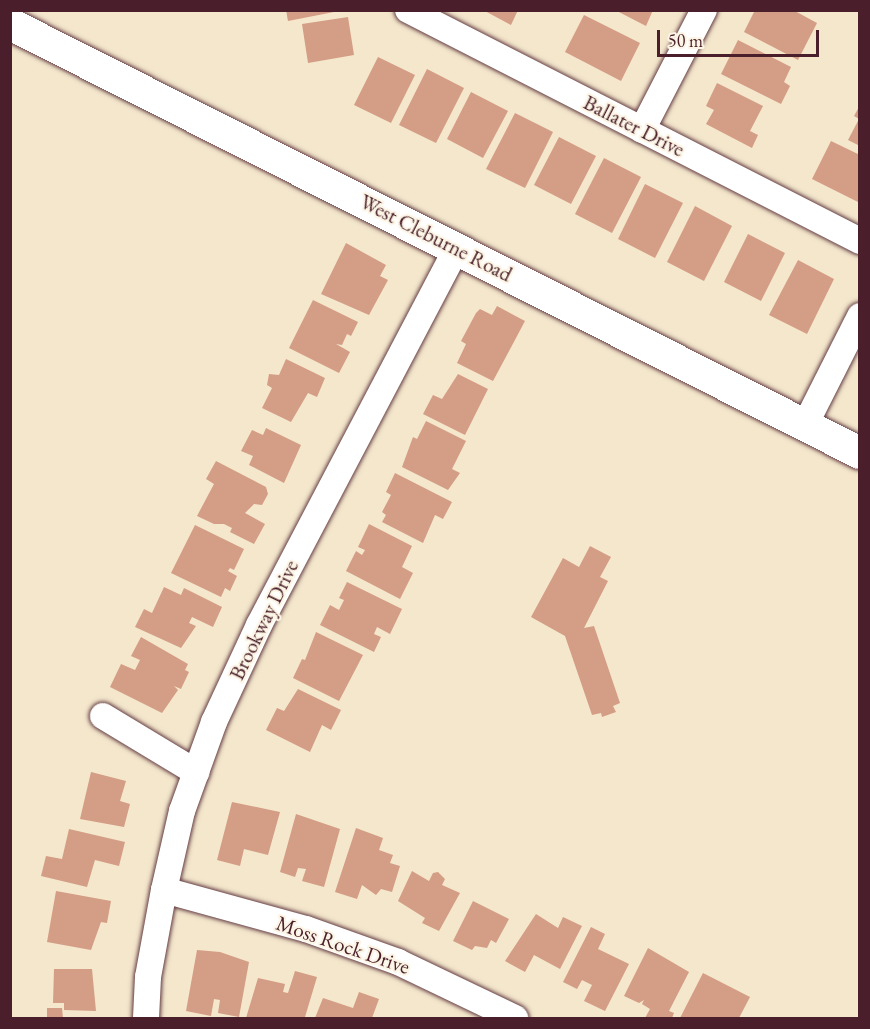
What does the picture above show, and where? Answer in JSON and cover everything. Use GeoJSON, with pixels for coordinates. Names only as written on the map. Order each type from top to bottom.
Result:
{"type":"FeatureCollection","features":[{"type":"Feature","properties":{"kind":"street","name":"Ballater Drive"},"geometry":{"type":"LineString","coordinates":[[408,10],[860,242]]}},
{"type":"Feature","properties":{"kind":"street"},"geometry":{"type":"LineString","coordinates":[[642,130],[704,10]]}},
{"type":"Feature","properties":{"kind":"street","name":"West Cleburne Road"},"geometry":{"type":"LineString","coordinates":[[10,24],[458,248],[860,453]]}},
{"type":"Feature","properties":{"kind":"street","name":"Brookway Drive"},"geometry":{"type":"LineString","coordinates":[[146,1018],[148,977],[164,890],[182,811],[196,772],[259,624],[458,248]]}},
{"type":"Feature","properties":{"kind":"street"},"geometry":{"type":"LineString","coordinates":[[805,425],[860,316]]}},
{"type":"Feature","properties":{"kind":"street"},"geometry":{"type":"LineString","coordinates":[[103,716],[196,772]]}},
{"type":"Feature","properties":{"kind":"street","name":"Moss Rock Drive"},"geometry":{"type":"LineString","coordinates":[[164,890],[306,929],[398,962],[516,1018]]}},
{"type":"Feature","properties":{"kind":"building"},"geometry":{"type":"Polygon","coordinates":[[[286,10],[334,10],[334,12],[288,21],[286,10]]]}},
{"type":"Feature","properties":{"kind":"building"},"geometry":{"type":"Polygon","coordinates":[[[483,10],[518,10],[511,25],[483,10]]]}},
{"type":"Feature","properties":{"kind":"building"},"geometry":{"type":"Polygon","coordinates":[[[615,10],[653,10],[646,26],[615,10]]]}},
{"type":"Feature","properties":{"kind":"building"},"geometry":{"type":"Polygon","coordinates":[[[755,10],[793,10],[817,23],[798,60],[744,32],[755,10]]]}},
{"type":"Feature","properties":{"kind":"building"},"geometry":{"type":"Polygon","coordinates":[[[584,15],[640,43],[621,81],[565,52],[584,15]]]}},
{"type":"Feature","properties":{"kind":"building"},"geometry":{"type":"Polygon","coordinates":[[[348,17],[354,55],[308,63],[302,24],[348,17]]]}},
{"type":"Feature","properties":{"kind":"building"},"geometry":{"type":"Polygon","coordinates":[[[738,40],[791,67],[784,82],[790,86],[781,104],[721,74],[738,40]]]}},
{"type":"Feature","properties":{"kind":"building"},"geometry":{"type":"Polygon","coordinates":[[[378,57],[415,75],[391,123],[354,105],[378,57]]]}},
{"type":"Feature","properties":{"kind":"building"},"geometry":{"type":"Polygon","coordinates":[[[427,69],[464,88],[436,143],[399,125],[427,69]]]}},
{"type":"Feature","properties":{"kind":"building"},"geometry":{"type":"Polygon","coordinates":[[[717,83],[763,106],[750,131],[758,135],[752,148],[706,124],[714,110],[706,106],[717,83]]]}},
{"type":"Feature","properties":{"kind":"building"},"geometry":{"type":"Polygon","coordinates":[[[471,92],[508,111],[483,158],[447,139],[471,92]]]}},
{"type":"Feature","properties":{"kind":"building"},"geometry":{"type":"Polygon","coordinates":[[[860,105],[860,146],[848,140],[859,119],[854,116],[860,105]]]}},
{"type":"Feature","properties":{"kind":"building"},"geometry":{"type":"Polygon","coordinates":[[[515,113],[553,132],[525,188],[486,169],[515,113]]]}},
{"type":"Feature","properties":{"kind":"building"},"geometry":{"type":"Polygon","coordinates":[[[559,137],[596,156],[571,204],[534,185],[559,137]]]}},
{"type":"Feature","properties":{"kind":"building"},"geometry":{"type":"Polygon","coordinates":[[[831,141],[860,155],[860,203],[812,179],[831,141]]]}},
{"type":"Feature","properties":{"kind":"building"},"geometry":{"type":"Polygon","coordinates":[[[604,158],[641,177],[612,233],[575,214],[604,158]]]}},
{"type":"Feature","properties":{"kind":"building"},"geometry":{"type":"Polygon","coordinates":[[[645,184],[683,203],[655,258],[618,239],[645,184]]]}},
{"type":"Feature","properties":{"kind":"building"},"geometry":{"type":"Polygon","coordinates":[[[695,206],[732,226],[704,281],[667,262],[695,206]]]}},
{"type":"Feature","properties":{"kind":"building"},"geometry":{"type":"Polygon","coordinates":[[[748,234],[785,253],[761,301],[724,282],[748,234]]]}},
{"type":"Feature","properties":{"kind":"building"},"geometry":{"type":"Polygon","coordinates":[[[346,243],[386,265],[380,276],[388,280],[369,315],[321,294],[346,243]]]}},
{"type":"Feature","properties":{"kind":"building"},"geometry":{"type":"Polygon","coordinates":[[[798,260],[834,279],[807,334],[769,315],[798,260]]]}},
{"type":"Feature","properties":{"kind":"building"},"geometry":{"type":"Polygon","coordinates":[[[313,300],[358,322],[351,336],[347,334],[342,345],[336,344],[350,352],[339,373],[289,348],[313,300]]]}},
{"type":"Feature","properties":{"kind":"building"},"geometry":{"type":"Polygon","coordinates":[[[497,306],[525,321],[493,381],[457,363],[466,344],[461,341],[476,313],[480,309],[492,315],[497,306]]]}},
{"type":"Feature","properties":{"kind":"building"},"geometry":{"type":"Polygon","coordinates":[[[286,359],[325,378],[317,397],[308,393],[291,422],[262,408],[272,388],[267,385],[269,374],[279,375],[286,359]]]}},
{"type":"Feature","properties":{"kind":"building"},"geometry":{"type":"Polygon","coordinates":[[[458,374],[488,389],[465,435],[423,414],[433,395],[442,399],[458,374]]]}},
{"type":"Feature","properties":{"kind":"building"},"geometry":{"type":"Polygon","coordinates":[[[426,421],[466,441],[452,469],[460,473],[448,490],[402,467],[413,437],[417,439],[426,421]]]}},
{"type":"Feature","properties":{"kind":"building"},"geometry":{"type":"Polygon","coordinates":[[[266,428],[301,445],[284,483],[249,465],[253,456],[241,451],[252,430],[263,435],[266,428]]]}},
{"type":"Feature","properties":{"kind":"building"},"geometry":{"type":"Polygon","coordinates":[[[216,461],[266,487],[268,494],[262,505],[254,504],[245,513],[265,524],[254,544],[230,532],[232,528],[224,524],[214,524],[197,516],[214,484],[206,479],[216,461]]]}},
{"type":"Feature","properties":{"kind":"building"},"geometry":{"type":"Polygon","coordinates":[[[395,473],[452,502],[443,519],[435,515],[423,543],[382,522],[386,515],[382,512],[391,495],[386,492],[395,473]]]}},
{"type":"Feature","properties":{"kind":"building"},"geometry":{"type":"Polygon","coordinates":[[[369,524],[412,546],[402,567],[413,573],[400,599],[346,571],[356,551],[362,555],[365,550],[358,547],[369,524]]]}},
{"type":"Feature","properties":{"kind":"building"},"geometry":{"type":"Polygon","coordinates":[[[195,525],[244,549],[234,570],[230,568],[228,571],[237,576],[230,591],[225,588],[221,597],[171,573],[195,525]]]}},
{"type":"Feature","properties":{"kind":"building"},"geometry":{"type":"Polygon","coordinates":[[[590,546],[611,557],[600,577],[608,581],[584,628],[594,626],[620,703],[613,706],[616,712],[602,717],[601,713],[592,715],[565,636],[531,617],[563,558],[579,567],[590,546]]]}},
{"type":"Feature","properties":{"kind":"building"},"geometry":{"type":"Polygon","coordinates":[[[347,582],[402,609],[390,634],[377,627],[374,634],[381,637],[374,652],[320,625],[330,605],[339,610],[344,600],[339,598],[347,582]]]}},
{"type":"Feature","properties":{"kind":"building"},"geometry":{"type":"Polygon","coordinates":[[[164,587],[181,595],[184,588],[222,607],[213,627],[192,617],[189,623],[196,626],[181,648],[135,627],[144,609],[152,613],[164,587]]]}},
{"type":"Feature","properties":{"kind":"building"},"geometry":{"type":"Polygon","coordinates":[[[316,632],[363,655],[339,701],[293,678],[302,659],[305,660],[316,632]]]}},
{"type":"Feature","properties":{"kind":"building"},"geometry":{"type":"Polygon","coordinates":[[[141,637],[188,664],[185,670],[189,672],[181,689],[174,686],[178,690],[162,713],[110,687],[121,664],[135,670],[140,660],[131,656],[141,637]]]}},
{"type":"Feature","properties":{"kind":"building"},"geometry":{"type":"Polygon","coordinates":[[[298,689],[341,710],[331,730],[322,725],[310,752],[266,730],[277,708],[284,711],[298,689]]]}},
{"type":"Feature","properties":{"kind":"building"},"geometry":{"type":"Polygon","coordinates":[[[91,772],[126,781],[120,801],[130,804],[124,827],[80,819],[91,772]]]}},
{"type":"Feature","properties":{"kind":"building"},"geometry":{"type":"Polygon","coordinates":[[[232,802],[280,812],[268,855],[244,849],[240,866],[217,860],[232,802]]]}},
{"type":"Feature","properties":{"kind":"building"},"geometry":{"type":"Polygon","coordinates":[[[296,814],[340,829],[324,887],[302,881],[306,869],[298,868],[295,877],[280,872],[296,814]]]}},
{"type":"Feature","properties":{"kind":"building"},"geometry":{"type":"Polygon","coordinates":[[[356,828],[383,838],[379,850],[393,855],[390,863],[400,866],[392,892],[381,889],[376,895],[362,885],[357,899],[335,892],[356,828]]]}},
{"type":"Feature","properties":{"kind":"building"},"geometry":{"type":"Polygon","coordinates":[[[69,829],[125,842],[119,866],[95,860],[87,887],[41,876],[46,856],[62,859],[69,829]]]}},
{"type":"Feature","properties":{"kind":"building"},"geometry":{"type":"Polygon","coordinates":[[[412,871],[429,881],[433,873],[438,872],[445,879],[442,885],[460,893],[439,931],[422,923],[425,918],[398,901],[412,871]]]}},
{"type":"Feature","properties":{"kind":"building"},"geometry":{"type":"Polygon","coordinates":[[[56,891],[111,901],[107,923],[101,922],[91,950],[47,942],[56,891]]]}},
{"type":"Feature","properties":{"kind":"building"},"geometry":{"type":"Polygon","coordinates":[[[473,901],[509,919],[496,943],[491,940],[487,948],[475,946],[472,950],[453,941],[473,901]]]}},
{"type":"Feature","properties":{"kind":"building"},"geometry":{"type":"Polygon","coordinates":[[[536,914],[558,928],[563,917],[582,926],[560,969],[534,955],[525,972],[505,961],[536,914]]]}},
{"type":"Feature","properties":{"kind":"building"},"geometry":{"type":"Polygon","coordinates":[[[591,927],[605,934],[598,949],[629,964],[605,1011],[584,1001],[592,985],[582,980],[577,989],[563,982],[591,927]]]}},
{"type":"Feature","properties":{"kind":"building"},"geometry":{"type":"Polygon","coordinates":[[[648,948],[689,972],[669,1011],[674,1013],[672,1018],[645,1018],[650,1009],[642,1004],[644,1000],[639,1003],[624,996],[648,948]]]}},
{"type":"Feature","properties":{"kind":"building"},"geometry":{"type":"Polygon","coordinates":[[[197,950],[220,952],[249,962],[239,1017],[218,1013],[220,1000],[214,999],[211,1016],[186,1011],[197,950]]]}},
{"type":"Feature","properties":{"kind":"building"},"geometry":{"type":"Polygon","coordinates":[[[54,969],[92,969],[96,1011],[64,1010],[64,1003],[53,1003],[54,969]]]}},
{"type":"Feature","properties":{"kind":"building"},"geometry":{"type":"Polygon","coordinates":[[[295,971],[317,977],[305,1017],[246,1018],[258,978],[285,984],[283,992],[288,993],[295,971]]]}},
{"type":"Feature","properties":{"kind":"building"},"geometry":{"type":"Polygon","coordinates":[[[703,973],[750,997],[739,1018],[680,1018],[703,973]]]}},
{"type":"Feature","properties":{"kind":"building"},"geometry":{"type":"Polygon","coordinates":[[[359,992],[379,999],[372,1018],[315,1018],[323,998],[353,1008],[359,992]]]}},
{"type":"Feature","properties":{"kind":"building"},"geometry":{"type":"Polygon","coordinates":[[[47,1008],[62,1008],[63,1018],[47,1018],[47,1008]]]}}]}
